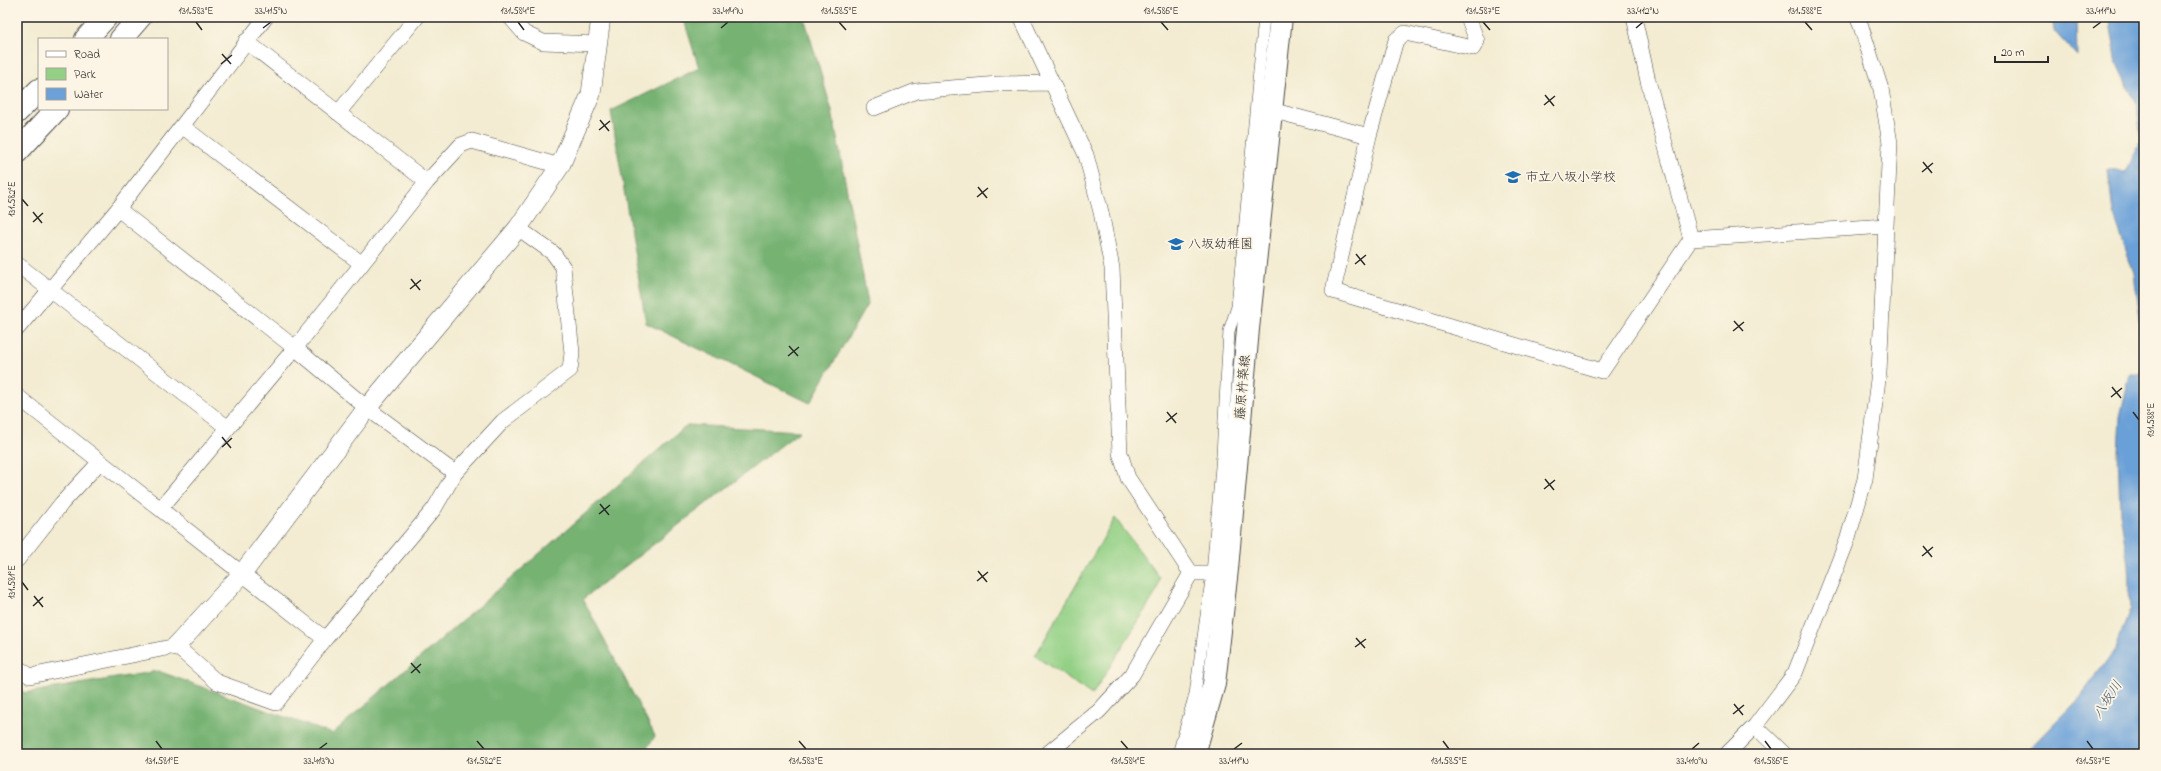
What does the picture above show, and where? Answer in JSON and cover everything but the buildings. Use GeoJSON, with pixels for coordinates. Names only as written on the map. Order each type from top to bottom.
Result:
{"type":"FeatureCollection","features":[{"type":"Feature","properties":{"kind":"main road"},"geometry":{"type":"LineString","coordinates":[[87,38],[106,17]]}},
{"type":"Feature","properties":{"kind":"main road"},"geometry":{"type":"LineString","coordinates":[[122,38],[140,17]]}},
{"type":"Feature","properties":{"kind":"main road","name":"藤原杵築線"},"geometry":{"type":"LineString","coordinates":[[1194,754],[1214,684],[1219,571],[1248,329],[1281,17]]}},
{"type":"Feature","properties":{"kind":"main road"},"geometry":{"type":"LineString","coordinates":[[17,112],[38,91]]}},
{"type":"Feature","properties":{"kind":"main road"},"geometry":{"type":"LineString","coordinates":[[17,152],[56,110]]}},
{"type":"Feature","properties":{"kind":"street"},"geometry":{"type":"LineString","coordinates":[[17,328],[118,209],[266,17]]}},
{"type":"Feature","properties":{"kind":"street"},"geometry":{"type":"LineString","coordinates":[[338,113],[417,17]]}},
{"type":"Feature","properties":{"kind":"street"},"geometry":{"type":"LineString","coordinates":[[510,17],[524,33],[542,42],[597,44]]}},
{"type":"Feature","properties":{"kind":"street"},"geometry":{"type":"LineString","coordinates":[[17,667],[30,676],[176,646],[242,574],[367,408],[518,228],[560,166],[590,94],[601,17]]}},
{"type":"Feature","properties":{"kind":"street"},"geometry":{"type":"LineString","coordinates":[[1021,17],[1086,155],[1101,212],[1112,268],[1120,453],[1128,478],[1191,573]]}},
{"type":"Feature","properties":{"kind":"street"},"geometry":{"type":"LineString","coordinates":[[1178,754],[1195,694],[1219,571],[1222,455],[1229,331],[1237,307],[1264,17]]}},
{"type":"Feature","properties":{"kind":"street"},"geometry":{"type":"LineString","coordinates":[[1468,17],[1477,41],[1473,48],[1405,33],[1396,40],[1369,136],[1333,292],[1602,371],[1691,239],[1648,81],[1634,17]]}},
{"type":"Feature","properties":{"kind":"street"},"geometry":{"type":"LineString","coordinates":[[1727,754],[1755,726],[1795,672],[1847,541],[1865,479],[1878,372],[1890,143],[1881,89],[1858,17]]}},
{"type":"Feature","properties":{"kind":"street"},"geometry":{"type":"LineString","coordinates":[[246,41],[427,182]]}},
{"type":"Feature","properties":{"kind":"street"},"geometry":{"type":"LineString","coordinates":[[874,108],[916,91],[998,84],[1051,83]]}},
{"type":"Feature","properties":{"kind":"street"},"geometry":{"type":"LineString","coordinates":[[1271,110],[1369,136]]}},
{"type":"Feature","properties":{"kind":"street"},"geometry":{"type":"LineString","coordinates":[[182,126],[362,264]]}},
{"type":"Feature","properties":{"kind":"street"},"geometry":{"type":"LineString","coordinates":[[161,508],[296,348],[427,182],[461,145],[472,141],[560,166]]}},
{"type":"Feature","properties":{"kind":"street"},"geometry":{"type":"LineString","coordinates":[[118,209],[296,348],[367,408],[455,473]]}},
{"type":"Feature","properties":{"kind":"street"},"geometry":{"type":"LineString","coordinates":[[1691,239],[1886,226]]}},
{"type":"Feature","properties":{"kind":"street"},"geometry":{"type":"LineString","coordinates":[[176,646],[217,682],[276,703],[325,639],[434,510],[455,473],[502,421],[570,370],[572,353],[563,266],[553,253],[518,228]]}},
{"type":"Feature","properties":{"kind":"street"},"geometry":{"type":"LineString","coordinates":[[17,264],[228,428]]}},
{"type":"Feature","properties":{"kind":"street"},"geometry":{"type":"LineString","coordinates":[[17,396],[99,463],[161,508],[325,639]]}},
{"type":"Feature","properties":{"kind":"street"},"geometry":{"type":"LineString","coordinates":[[17,560],[62,502],[99,463]]}},
{"type":"Feature","properties":{"kind":"street"},"geometry":{"type":"LineString","coordinates":[[1191,573],[1219,571]]}},
{"type":"Feature","properties":{"kind":"street"},"geometry":{"type":"LineString","coordinates":[[1047,754],[1099,711],[1132,676],[1191,573]]}},
{"type":"Feature","properties":{"kind":"street"},"geometry":{"type":"LineString","coordinates":[[1755,726],[1784,754]]}},
{"type":"Feature","properties":{"kind":"green space"},"geometry":{"type":"Polygon","coordinates":[[[683,17],[804,17],[832,111],[868,303],[810,403],[646,323],[611,111],[699,68],[683,17]]]}},
{"type":"Feature","properties":{"kind":"green space"},"geometry":{"type":"Polygon","coordinates":[[[687,425],[800,431],[583,599],[655,736],[643,754],[17,754],[17,687],[25,693],[158,671],[332,734],[687,425]]]}},
{"type":"Feature","properties":{"kind":"green space"},"geometry":{"type":"Polygon","coordinates":[[[1115,518],[1160,578],[1157,591],[1092,695],[1035,656],[1115,518]]]}},
{"type":"Feature","properties":{"kind":"water"},"geometry":{"type":"Polygon","coordinates":[[[2052,17],[2076,17],[2077,56],[2054,31],[2052,17]]]}},
{"type":"Feature","properties":{"kind":"water"},"geometry":{"type":"Polygon","coordinates":[[[2105,17],[2144,17],[2144,346],[2134,274],[2113,213],[2108,170],[2126,172],[2141,140],[2137,106],[2117,64],[2110,22],[2105,17]]]}},
{"type":"Feature","properties":{"kind":"water","name":"八坂川"},"geometry":{"type":"Polygon","coordinates":[[[2130,374],[2144,374],[2144,754],[2024,754],[2080,697],[2116,648],[2130,609],[2128,564],[2120,513],[2118,452],[2120,418],[2130,374]]]}},
{"type":"Feature","properties":{"kind":"place","name":"市立八坂小学校"},"geometry":{"type":"Point","coordinates":[1513,177]}},
{"type":"Feature","properties":{"kind":"place","name":"八坂幼稚園"},"geometry":{"type":"Point","coordinates":[1176,244]}}]}
